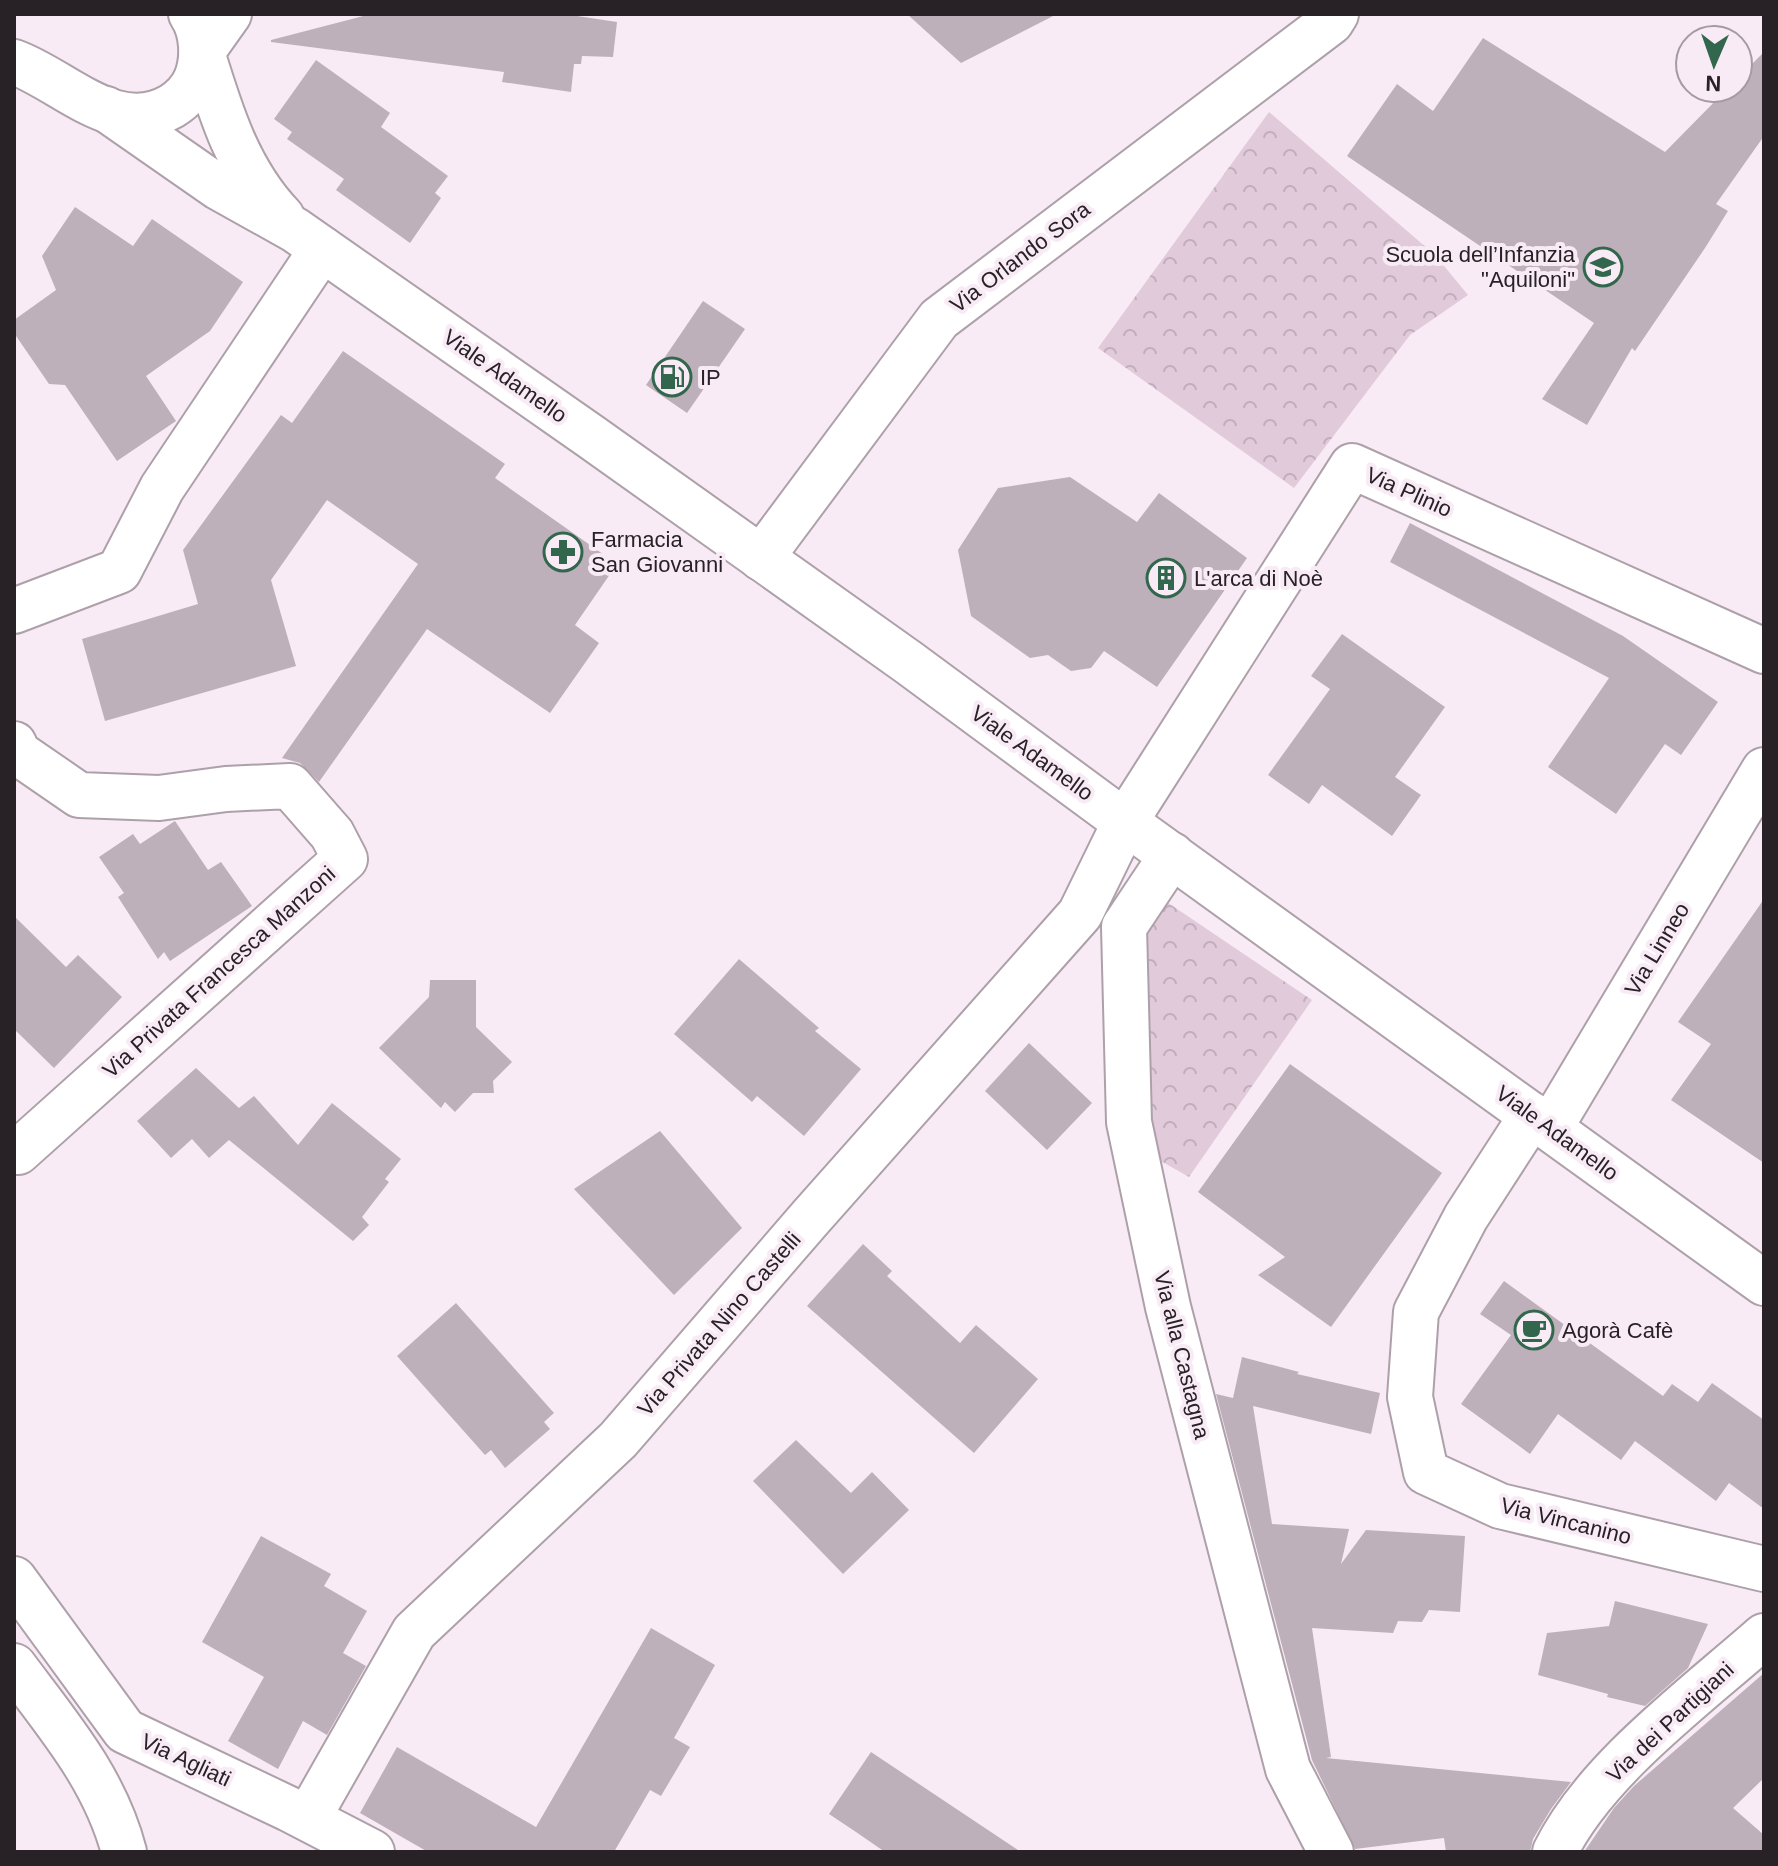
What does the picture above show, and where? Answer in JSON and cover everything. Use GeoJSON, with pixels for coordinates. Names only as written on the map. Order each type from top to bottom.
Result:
{"type":"FeatureCollection","features":[{"type":"Feature","properties":{"kind":"street"},"geometry":{"type":"LineString","coordinates":[[14,62],[82,100],[136,117],[162,111],[183,99],[196,79],[196,33],[229,14]]}},
{"type":"Feature","properties":{"kind":"street","name":"Via Orlando Sora"},"geometry":{"type":"LineString","coordinates":[[761,558],[939,319],[1331,22],[1336,14]]}},
{"type":"Feature","properties":{"kind":"street","name":"Viale Adamello"},"geometry":{"type":"LineString","coordinates":[[196,33],[235,148],[272,207],[308,239]]}},
{"type":"Feature","properties":{"kind":"street","name":"Viale Adamello"},"geometry":{"type":"LineString","coordinates":[[106,109],[218,187],[308,239],[908,662],[1764,1283]]}},
{"type":"Feature","properties":{"kind":"street"},"geometry":{"type":"LineString","coordinates":[[14,611],[119,571],[162,488],[308,239]]}},
{"type":"Feature","properties":{"kind":"street","name":"Via Plinio"},"geometry":{"type":"LineString","coordinates":[[1125,822],[1352,466],[1764,651]]}},
{"type":"Feature","properties":{"kind":"street","name":"Via Privata Francesca Manzoni"},"geometry":{"type":"LineString","coordinates":[[14,744],[18,753],[79,795],[159,798],[226,789],[290,786],[332,834],[345,859],[18,1152]]}},
{"type":"Feature","properties":{"kind":"street","name":"Via Linneo"},"geometry":{"type":"LineString","coordinates":[[1541,1122],[1764,770]]}},
{"type":"Feature","properties":{"kind":"street","name":"Via Privata Nino Castelli"},"geometry":{"type":"LineString","coordinates":[[308,1818],[414,1632],[618,1440],[1080,914],[1125,822]]}},
{"type":"Feature","properties":{"kind":"street","name":"Via alla Castagna"},"geometry":{"type":"LineString","coordinates":[[1172,855],[1124,927],[1129,1122],[1168,1307],[1288,1769],[1331,1852]]}},
{"type":"Feature","properties":{"kind":"street","name":"Via Vincanino"},"geometry":{"type":"LineString","coordinates":[[1541,1122],[1466,1217],[1416,1312],[1410,1397],[1426,1472],[1500,1506],[1764,1569]]}},
{"type":"Feature","properties":{"kind":"street","name":"Via Agliati"},"geometry":{"type":"LineString","coordinates":[[14,1579],[125,1731],[372,1852]]}},
{"type":"Feature","properties":{"kind":"street","name":"Via dei Partigiani"},"geometry":{"type":"LineString","coordinates":[[1555,1852],[1568,1825],[1619,1764],[1764,1636]]}},
{"type":"Feature","properties":{"kind":"street"},"geometry":{"type":"LineString","coordinates":[[14,1666],[79,1751],[100,1785],[124,1852]]}},
{"type":"Feature","properties":{"kind":"green space"},"geometry":{"type":"Polygon","coordinates":[[[1269,112],[1435,255],[1468,295],[1410,335],[1294,488],[1098,348],[1269,112]]]}},
{"type":"Feature","properties":{"kind":"green space"},"geometry":{"type":"Polygon","coordinates":[[[1155,894],[1312,1000],[1189,1177],[1159,1160],[1143,1116],[1135,925],[1155,894]]]}},
{"type":"Feature","properties":{"kind":"building"},"geometry":{"type":"Polygon","coordinates":[[[371,14],[564,14],[617,22],[613,57],[582,56],[581,64],[574,64],[571,92],[502,82],[504,72],[271,42],[371,14]]]}},
{"type":"Feature","properties":{"kind":"building"},"geometry":{"type":"Polygon","coordinates":[[[907,14],[1057,14],[961,63],[907,14]]]}},
{"type":"Feature","properties":{"kind":"building","name":"Scuola dell’Infanzia \"Aquiloni\""},"geometry":{"type":"Polygon","coordinates":[[[1483,38],[1665,152],[1712,104],[1754,104],[1754,62],[1764,52],[1764,136],[1716,204],[1728,211],[1635,351],[1632,348],[1587,425],[1542,399],[1594,323],[1347,156],[1397,84],[1433,111],[1483,38]]]}},
{"type":"Feature","properties":{"kind":"building"},"geometry":{"type":"Polygon","coordinates":[[[316,60],[390,113],[381,127],[448,176],[435,193],[441,198],[410,243],[336,190],[344,179],[287,139],[292,132],[274,119],[316,60]]]}},
{"type":"Feature","properties":{"kind":"building"},"geometry":{"type":"Polygon","coordinates":[[[75,207],[133,246],[152,219],[243,282],[210,331],[146,376],[176,421],[117,461],[65,385],[49,384],[14,333],[14,320],[56,290],[42,256],[75,207]]]}},
{"type":"Feature","properties":{"kind":"building"},"geometry":{"type":"Polygon","coordinates":[[[703,301],[745,329],[687,413],[646,385],[703,301]]]}},
{"type":"Feature","properties":{"kind":"building"},"geometry":{"type":"Polygon","coordinates":[[[343,351],[505,464],[495,478],[617,564],[575,625],[599,643],[550,713],[427,629],[319,782],[300,763],[282,758],[418,564],[327,500],[271,580],[296,666],[105,721],[82,639],[198,604],[183,550],[281,415],[292,423],[343,351]]]}},
{"type":"Feature","properties":{"kind":"building","name":"L'arca di Noè"},"geometry":{"type":"Polygon","coordinates":[[[1070,477],[1137,522],[1159,493],[1247,558],[1157,687],[1104,651],[1091,668],[1071,671],[1048,655],[1030,658],[971,616],[958,550],[998,488],[1070,477]]]}},
{"type":"Feature","properties":{"kind":"building"},"geometry":{"type":"Polygon","coordinates":[[[1410,523],[1623,636],[1718,702],[1681,755],[1665,744],[1616,814],[1548,767],[1609,678],[1390,562],[1410,523]]]}},
{"type":"Feature","properties":{"kind":"building"},"geometry":{"type":"Polygon","coordinates":[[[1342,634],[1445,707],[1395,777],[1421,795],[1392,836],[1322,785],[1309,804],[1268,775],[1330,689],[1311,676],[1342,634]]]}},
{"type":"Feature","properties":{"kind":"building"},"geometry":{"type":"Polygon","coordinates":[[[175,821],[208,870],[221,862],[252,906],[170,961],[164,952],[158,959],[118,897],[124,893],[99,857],[133,834],[140,844],[175,821]]]}},
{"type":"Feature","properties":{"kind":"building"},"geometry":{"type":"Polygon","coordinates":[[[1764,899],[1764,1163],[1671,1100],[1711,1044],[1678,1022],[1764,899]]]}},
{"type":"Feature","properties":{"kind":"building"},"geometry":{"type":"Polygon","coordinates":[[[14,916],[66,967],[78,955],[122,997],[54,1068],[14,1029],[14,916]]]}},
{"type":"Feature","properties":{"kind":"building"},"geometry":{"type":"Polygon","coordinates":[[[739,959],[819,1028],[815,1031],[861,1069],[804,1136],[757,1096],[752,1102],[674,1034],[739,959]]]}},
{"type":"Feature","properties":{"kind":"building"},"geometry":{"type":"Polygon","coordinates":[[[430,980],[476,980],[476,1027],[512,1062],[493,1081],[494,1093],[473,1093],[455,1112],[445,1102],[441,1108],[379,1048],[429,997],[430,980]]]}},
{"type":"Feature","properties":{"kind":"building"},"geometry":{"type":"Polygon","coordinates":[[[1029,1043],[1092,1103],[1047,1150],[985,1091],[1029,1043]]]}},
{"type":"Feature","properties":{"kind":"building"},"geometry":{"type":"Polygon","coordinates":[[[1290,1064],[1442,1173],[1331,1327],[1258,1275],[1285,1257],[1198,1192],[1290,1064]]]}},
{"type":"Feature","properties":{"kind":"building"},"geometry":{"type":"Polygon","coordinates":[[[196,1068],[239,1108],[254,1096],[298,1145],[332,1103],[401,1159],[385,1179],[389,1182],[362,1217],[369,1225],[353,1241],[229,1140],[209,1158],[192,1139],[171,1158],[137,1121],[196,1068]]]}},
{"type":"Feature","properties":{"kind":"building"},"geometry":{"type":"Polygon","coordinates":[[[660,1131],[742,1228],[674,1295],[574,1189],[660,1131]]]}},
{"type":"Feature","properties":{"kind":"building"},"geometry":{"type":"Polygon","coordinates":[[[863,1244],[892,1271],[887,1276],[960,1343],[976,1325],[1038,1379],[974,1453],[807,1306],[863,1244]]]}},
{"type":"Feature","properties":{"kind":"building"},"geometry":{"type":"Polygon","coordinates":[[[1504,1281],[1663,1396],[1672,1384],[1698,1402],[1712,1383],[1764,1420],[1764,1509],[1729,1483],[1716,1501],[1635,1441],[1621,1460],[1558,1414],[1530,1454],[1461,1404],[1511,1335],[1480,1314],[1504,1281]]]}},
{"type":"Feature","properties":{"kind":"building"},"geometry":{"type":"Polygon","coordinates":[[[456,1303],[554,1413],[544,1422],[550,1429],[505,1468],[491,1450],[485,1455],[397,1356],[456,1303]]]}},
{"type":"Feature","properties":{"kind":"building"},"geometry":{"type":"Polygon","coordinates":[[[1242,1357],[1299,1372],[1297,1374],[1380,1393],[1371,1434],[1253,1406],[1272,1524],[1349,1529],[1341,1564],[1366,1530],[1465,1536],[1460,1612],[1429,1610],[1422,1622],[1398,1621],[1393,1633],[1312,1628],[1331,1757],[1326,1758],[1571,1782],[1533,1839],[1530,1852],[1446,1852],[1444,1838],[1355,1849],[1312,1760],[1216,1394],[1233,1398],[1242,1357]]]}},
{"type":"Feature","properties":{"kind":"building"},"geometry":{"type":"Polygon","coordinates":[[[796,1440],[851,1493],[872,1472],[909,1510],[843,1574],[753,1481],[796,1440]]]}},
{"type":"Feature","properties":{"kind":"building"},"geometry":{"type":"Polygon","coordinates":[[[261,1536],[331,1574],[324,1586],[367,1611],[343,1653],[366,1666],[327,1735],[303,1721],[278,1769],[228,1741],[264,1677],[202,1642],[261,1536]]]}},
{"type":"Feature","properties":{"kind":"building"},"geometry":{"type":"Polygon","coordinates":[[[1615,1601],[1708,1624],[1688,1668],[1645,1706],[1538,1675],[1547,1633],[1609,1626],[1615,1601]]]}},
{"type":"Feature","properties":{"kind":"building"},"geometry":{"type":"Polygon","coordinates":[[[651,1628],[715,1665],[674,1738],[690,1747],[661,1796],[650,1790],[614,1852],[428,1852],[360,1813],[397,1747],[536,1827],[651,1628]]]}},
{"type":"Feature","properties":{"kind":"building"},"geometry":{"type":"Polygon","coordinates":[[[1764,1673],[1764,1778],[1733,1808],[1764,1835],[1764,1852],[1584,1852],[1614,1808],[1634,1786],[1764,1673]]]}},
{"type":"Feature","properties":{"kind":"building"},"geometry":{"type":"Polygon","coordinates":[[[871,1752],[1021,1852],[885,1852],[829,1814],[871,1752]]]}},
{"type":"Feature","properties":{"kind":"place","name":"Scuola dell’Infanzia \"Aquiloni\""},"geometry":{"type":"Point","coordinates":[1603,267]}},
{"type":"Feature","properties":{"kind":"place","name":"IP"},"geometry":{"type":"Point","coordinates":[672,377]}},
{"type":"Feature","properties":{"kind":"place","name":"Farmacia San Giovanni"},"geometry":{"type":"Point","coordinates":[563,552]}},
{"type":"Feature","properties":{"kind":"place","name":"L'arca di Noè"},"geometry":{"type":"Point","coordinates":[1166,578]}},
{"type":"Feature","properties":{"kind":"place","name":"Agorà Cafè"},"geometry":{"type":"Point","coordinates":[1534,1330]}}]}
